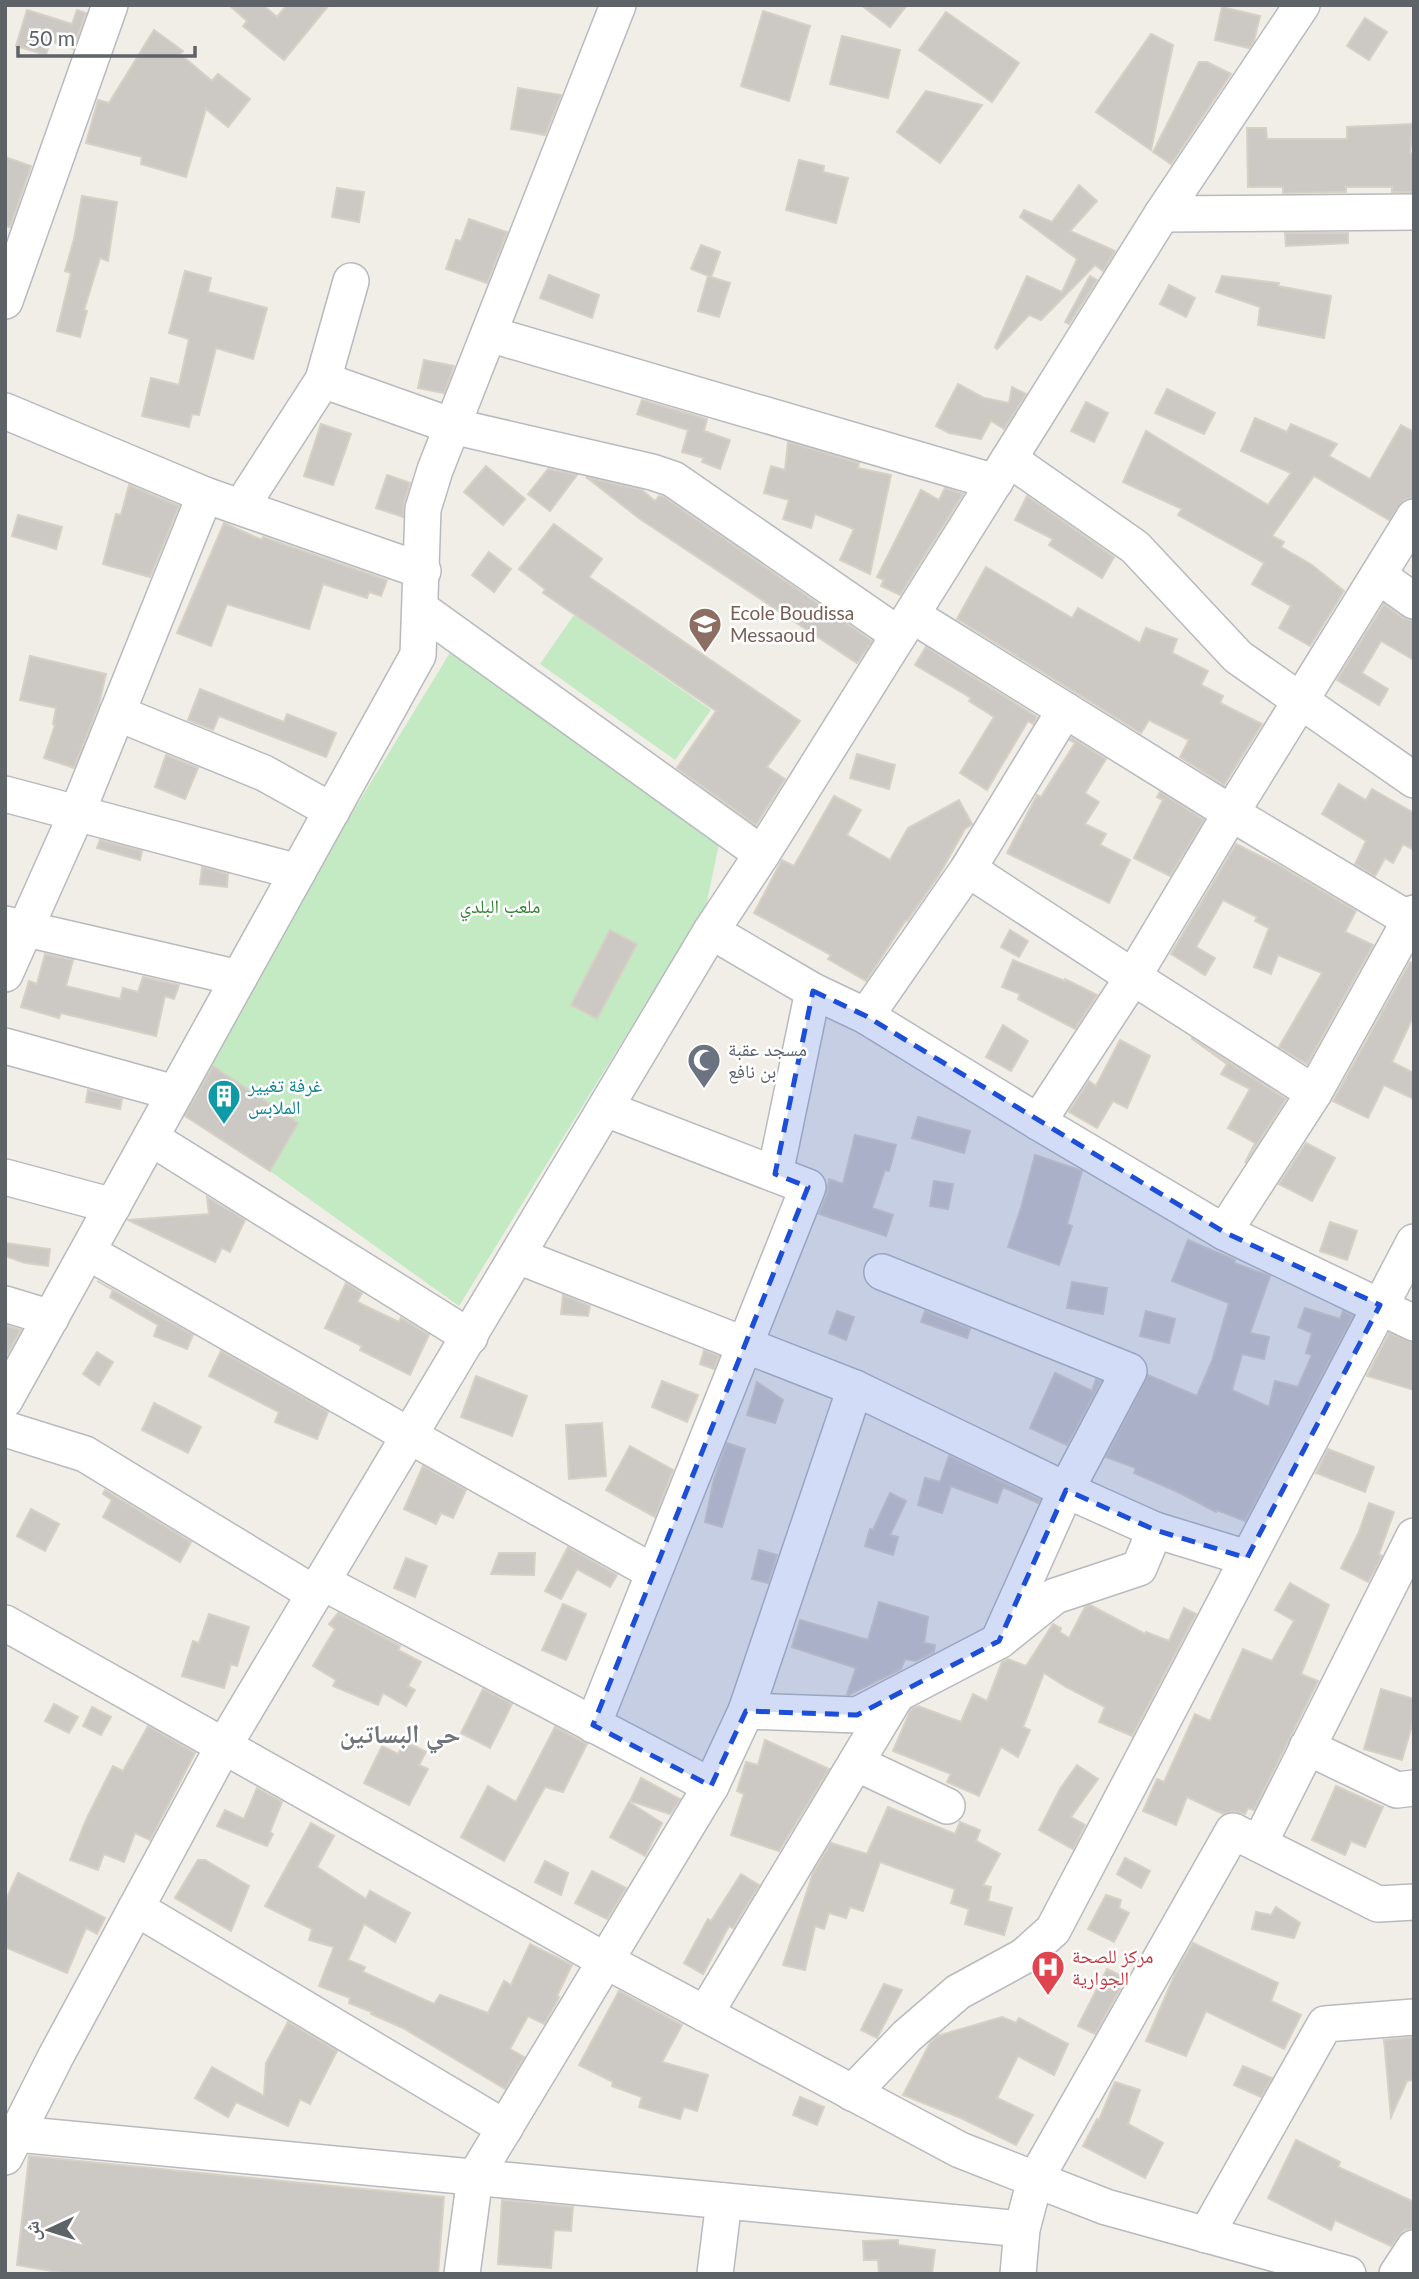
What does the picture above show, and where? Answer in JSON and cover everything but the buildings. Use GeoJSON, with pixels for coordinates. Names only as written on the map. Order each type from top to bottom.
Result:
{"type":"FeatureCollection","features":[{"type":"Feature","properties":{"kind":"street"},"geometry":{"type":"LineString","coordinates":[[5,301],[110,5]]}},
{"type":"Feature","properties":{"kind":"street"},"geometry":{"type":"LineString","coordinates":[[5,1401],[418,655],[424,509],[435,470],[618,5]]}},
{"type":"Feature","properties":{"kind":"street"},"geometry":{"type":"LineString","coordinates":[[1022,2230],[475,2178],[11,2146],[56,2056],[223,1747],[711,931],[762,854],[1162,214],[1302,5]]}},
{"type":"Feature","properties":{"kind":"street"},"geometry":{"type":"LineString","coordinates":[[1162,214],[1414,212]]}},
{"type":"Feature","properties":{"kind":"street"},"geometry":{"type":"LineString","coordinates":[[241,508],[323,380],[351,281]]}},
{"type":"Feature","properties":{"kind":"street"},"geometry":{"type":"LineString","coordinates":[[488,334],[1002,470],[1135,547],[1238,657],[1414,780]]}},
{"type":"Feature","properties":{"kind":"street"},"geometry":{"type":"LineString","coordinates":[[323,380],[452,426],[673,479],[906,625],[1065,710],[1230,813],[1412,916],[1314,1093],[1224,1232]]}},
{"type":"Feature","properties":{"kind":"street"},"geometry":{"type":"LineString","coordinates":[[5,411],[205,495],[423,571]]}},
{"type":"Feature","properties":{"kind":"street"},"geometry":{"type":"LineString","coordinates":[[5,974],[15,927],[76,813],[205,495]]}},
{"type":"Feature","properties":{"kind":"street"},"geometry":{"type":"LineString","coordinates":[[1038,1122],[1132,978],[1230,813],[1414,517]]}},
{"type":"Feature","properties":{"kind":"street"},"geometry":{"type":"LineString","coordinates":[[1379,576],[1414,601]]}},
{"type":"Feature","properties":{"kind":"street"},"geometry":{"type":"LineString","coordinates":[[421,609],[762,854]]}},
{"type":"Feature","properties":{"kind":"street"},"geometry":{"type":"LineString","coordinates":[[866,1016],[968,869],[1065,710]]}},
{"type":"Feature","properties":{"kind":"street"},"geometry":{"type":"LineString","coordinates":[[117,713],[264,774],[331,811]]}},
{"type":"Feature","properties":{"kind":"street"},"geometry":{"type":"LineString","coordinates":[[5,794],[298,872]]}},
{"type":"Feature","properties":{"kind":"street"},"geometry":{"type":"LineString","coordinates":[[968,869],[1132,978],[1314,1093]]}},
{"type":"Feature","properties":{"kind":"street"},"geometry":{"type":"LineString","coordinates":[[15,927],[239,978]]}},
{"type":"Feature","properties":{"kind":"street"},"geometry":{"type":"LineString","coordinates":[[711,931],[813,991],[866,1016],[1224,1232],[1414,1323]]}},
{"type":"Feature","properties":{"kind":"street"},"geometry":{"type":"LineString","coordinates":[[775,1174],[813,991]]}},
{"type":"Feature","properties":{"kind":"street"},"geometry":{"type":"LineString","coordinates":[[5,1046],[175,1093]]}},
{"type":"Feature","properties":{"kind":"street"},"geometry":{"type":"LineString","coordinates":[[593,1725],[808,1187],[606,1109]]}},
{"type":"Feature","properties":{"kind":"street"},"geometry":{"type":"LineString","coordinates":[[151,1138],[470,1337]]}},
{"type":"Feature","properties":{"kind":"street"},"geometry":{"type":"LineString","coordinates":[[5,1177],[113,1206]]}},
{"type":"Feature","properties":{"kind":"street"},"geometry":{"type":"LineString","coordinates":[[852,2092],[907,2036],[958,1992],[1024,1956],[1054,1930],[1414,1242]]}},
{"type":"Feature","properties":{"kind":"street"},"geometry":{"type":"LineString","coordinates":[[88,1251],[653,1572]]}},
{"type":"Feature","properties":{"kind":"street"},"geometry":{"type":"LineString","coordinates":[[518,1256],[855,1388],[1155,1530],[1247,1558]]}},
{"type":"Feature","properties":{"kind":"street"},"geometry":{"type":"LineString","coordinates":[[882,1272],[1129,1371],[1066,1490],[999,1640]]}},
{"type":"Feature","properties":{"kind":"street"},"geometry":{"type":"LineString","coordinates":[[5,1304],[51,1318]]}},
{"type":"Feature","properties":{"kind":"street"},"geometry":{"type":"LineString","coordinates":[[461,2274],[475,2178],[711,1786],[746,1711],[855,1388]]}},
{"type":"Feature","properties":{"kind":"street"},"geometry":{"type":"LineString","coordinates":[[5,1429],[85,1454],[319,1588],[711,1786]]}},
{"type":"Feature","properties":{"kind":"street"},"geometry":{"type":"LineString","coordinates":[[746,1711],[857,1716],[999,1640],[1055,1597],[1139,1568],[1155,1530]]}},
{"type":"Feature","properties":{"kind":"street"},"geometry":{"type":"LineString","coordinates":[[1259,1844],[1414,1536]]}},
{"type":"Feature","properties":{"kind":"street"},"geometry":{"type":"LineString","coordinates":[[5,1623],[606,1961],[960,2150],[1106,2207],[1348,2274]]}},
{"type":"Feature","properties":{"kind":"street"},"geometry":{"type":"LineString","coordinates":[[705,2014],[897,1695]]}},
{"type":"Feature","properties":{"kind":"street"},"geometry":{"type":"LineString","coordinates":[[1307,1747],[1397,1790],[1414,1788]]}},
{"type":"Feature","properties":{"kind":"street"},"geometry":{"type":"LineString","coordinates":[[856,1762],[947,1806]]}},
{"type":"Feature","properties":{"kind":"street"},"geometry":{"type":"LineString","coordinates":[[1018,2274],[1022,2230],[1035,2180],[1233,1831],[1378,1904],[1414,1902]]}},
{"type":"Feature","properties":{"kind":"street"},"geometry":{"type":"LineString","coordinates":[[136,1908],[505,2128]]}},
{"type":"Feature","properties":{"kind":"street"},"geometry":{"type":"LineString","coordinates":[[1206,2235],[1325,2024],[1414,2017]]}},
{"type":"Feature","properties":{"kind":"street"},"geometry":{"type":"LineString","coordinates":[[715,2274],[724,2201]]}},
{"type":"Feature","properties":{"kind":"street"},"geometry":{"type":"LineString","coordinates":[[1397,2274],[1414,2248]]}},
{"type":"Feature","properties":{"kind":"highlighted area"},"geometry":{"type":"Polygon","coordinates":[[[813,991],[866,1016],[1224,1232],[1380,1305],[1247,1558],[1155,1530],[1066,1490],[999,1641],[857,1715],[746,1711],[711,1786],[593,1725],[808,1187],[775,1174],[813,991]]]}},
{"type":"Feature","properties":{"kind":"green space"},"geometry":{"type":"Polygon","coordinates":[[[574,615],[711,710],[675,760],[540,664],[574,615]]]}},
{"type":"Feature","properties":{"kind":"green space","name":"ملعب البلدي"},"geometry":{"type":"Polygon","coordinates":[[[451,651],[719,844],[706,906],[459,1306],[270,1171],[172,1108],[451,651]]]}},
{"type":"Feature","properties":{"kind":"place","name":"Ecole Boudissa Messaoud"},"geometry":{"type":"Point","coordinates":[705,654]}},
{"type":"Feature","properties":{"kind":"place","name":"مسجد عقبة بن نافع"},"geometry":{"type":"Point","coordinates":[704,1090]}},
{"type":"Feature","properties":{"kind":"place","name":"غرفة تغيير الملابس"},"geometry":{"type":"Point","coordinates":[224,1126]}},
{"type":"Feature","properties":{"kind":"place","name":"مركز للصحة الجوارية"},"geometry":{"type":"Point","coordinates":[1048,1997]}},
{"type":"Feature","properties":{"kind":"district","name":"حي البساتين"},"geometry":{"type":"Point","coordinates":[400,1734]}}]}
